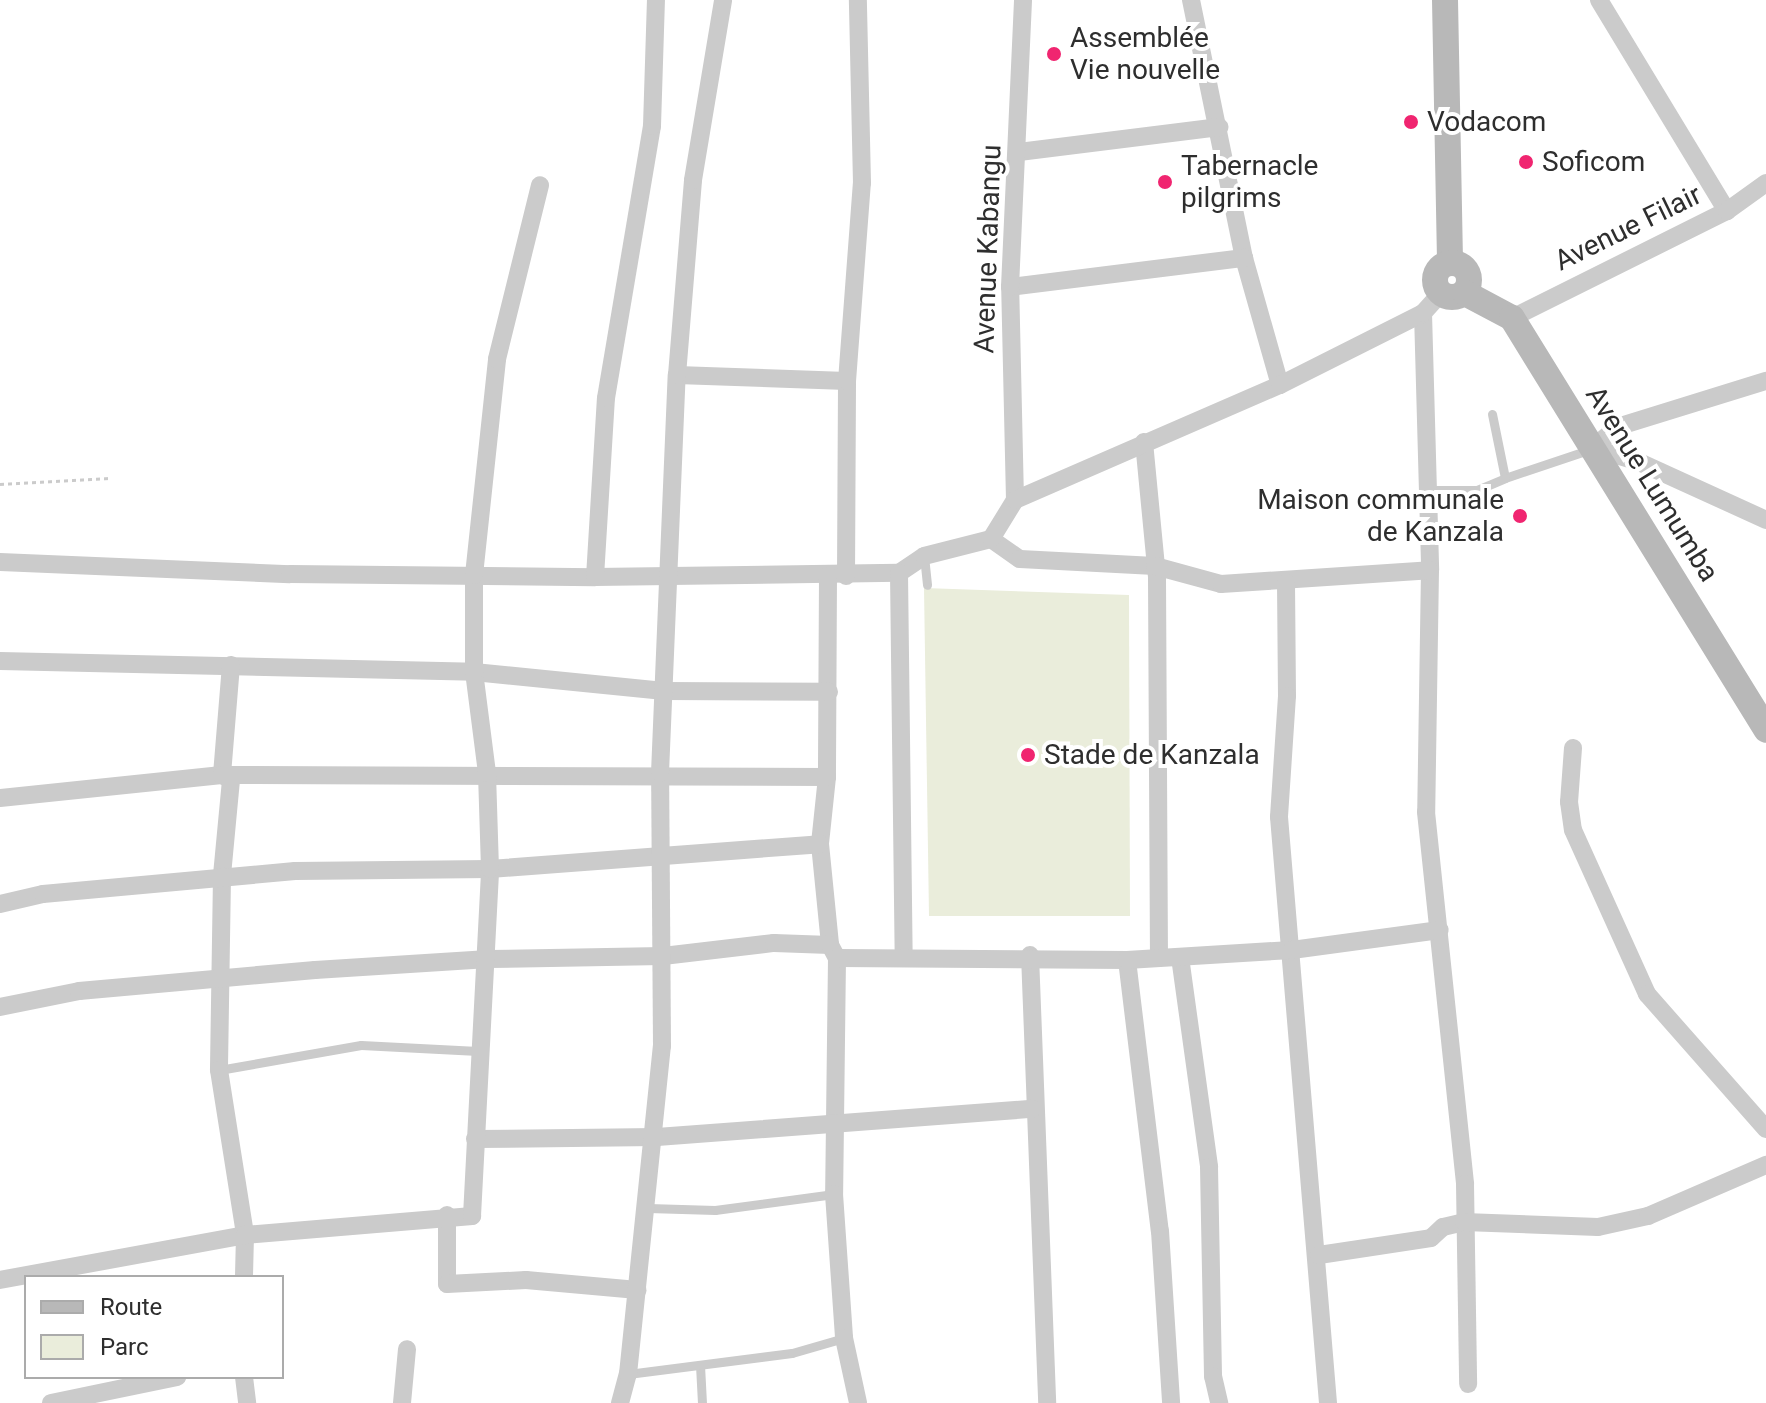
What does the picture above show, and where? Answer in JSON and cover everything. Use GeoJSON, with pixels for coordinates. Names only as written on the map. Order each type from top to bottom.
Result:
{"type":"FeatureCollection","features":[{"type":"Feature","properties":{"kind":"main road"},"geometry":{"type":"LineString","coordinates":[[1445,0],[1450,262],[1464,268],[1453,293],[1512,318]]}},
{"type":"Feature","properties":{"kind":"main road","name":"Avenue Lumumba"},"geometry":{"type":"LineString","coordinates":[[1512,318],[1766,730]]}},
{"type":"Feature","properties":{"kind":"street"},"geometry":{"type":"LineString","coordinates":[[595,577],[606,398],[652,126],[656,0]]}},
{"type":"Feature","properties":{"kind":"street"},"geometry":{"type":"LineString","coordinates":[[620,1403],[628,1374],[657,1137],[664,858],[660,773],[677,375],[693,180],[723,0]]}},
{"type":"Feature","properties":{"kind":"street"},"geometry":{"type":"LineString","coordinates":[[858,0],[862,183],[847,381],[827,777],[820,844],[833,951],[834,1194],[844,1338],[858,1403]]}},
{"type":"Feature","properties":{"kind":"street","name":"Avenue Kabangu"},"geometry":{"type":"LineString","coordinates":[[1015,500],[1010,287],[1019,152],[1023,0]]}},
{"type":"Feature","properties":{"kind":"street"},"geometry":{"type":"LineString","coordinates":[[1191,0],[1244,258],[1280,385]]}},
{"type":"Feature","properties":{"kind":"street"},"geometry":{"type":"LineString","coordinates":[[1599,0],[1727,211]]}},
{"type":"Feature","properties":{"kind":"street"},"geometry":{"type":"LineString","coordinates":[[1019,152],[1219,127]]}},
{"type":"Feature","properties":{"kind":"street","name":"Avenue Filair"},"geometry":{"type":"LineString","coordinates":[[1512,318],[1727,211],[1766,183]]}},
{"type":"Feature","properties":{"kind":"street"},"geometry":{"type":"LineString","coordinates":[[27,1275],[245,1235],[447,1215],[472,1216],[478,1051],[489,959],[490,869],[487,773],[474,672],[474,575],[497,359],[540,185]]}},
{"type":"Feature","properties":{"kind":"street"},"geometry":{"type":"LineString","coordinates":[[1010,287],[1244,258]]}},
{"type":"Feature","properties":{"kind":"street"},"geometry":{"type":"LineString","coordinates":[[0,562],[595,577],[899,573],[924,556],[991,539],[1015,500],[1280,385],[1423,313],[1453,293]]}},
{"type":"Feature","properties":{"kind":"street"},"geometry":{"type":"LineString","coordinates":[[1423,313],[1430,570],[1426,812],[1465,1184],[1468,1384]]}},
{"type":"Feature","properties":{"kind":"street"},"geometry":{"type":"LineString","coordinates":[[677,375],[847,381]]}},
{"type":"Feature","properties":{"kind":"street"},"geometry":{"type":"LineString","coordinates":[[1593,448],[1617,427],[1766,381]]}},
{"type":"Feature","properties":{"kind":"street"},"geometry":{"type":"LineString","coordinates":[[1144,442],[1155,566],[1159,958]]}},
{"type":"Feature","properties":{"kind":"street"},"geometry":{"type":"LineString","coordinates":[[1593,448],[1639,462],[1766,520]]}},
{"type":"Feature","properties":{"kind":"street"},"geometry":{"type":"LineString","coordinates":[[991,539],[1020,559],[1155,566],[1221,584],[1286,583],[1430,570]]}},
{"type":"Feature","properties":{"kind":"street"},"geometry":{"type":"LineString","coordinates":[[899,573],[904,955]]}},
{"type":"Feature","properties":{"kind":"street"},"geometry":{"type":"LineString","coordinates":[[1286,583],[1287,696],[1279,817],[1319,1255],[1328,1403]]}},
{"type":"Feature","properties":{"kind":"street"},"geometry":{"type":"LineString","coordinates":[[0,661],[474,672],[664,691],[829,692]]}},
{"type":"Feature","properties":{"kind":"street"},"geometry":{"type":"LineString","coordinates":[[222,775],[231,665]]}},
{"type":"Feature","properties":{"kind":"street"},"geometry":{"type":"LineString","coordinates":[[1573,748],[1569,802],[1573,830],[1647,994],[1766,1129]]}},
{"type":"Feature","properties":{"kind":"street"},"geometry":{"type":"LineString","coordinates":[[0,798],[222,775],[660,773],[827,777]]}},
{"type":"Feature","properties":{"kind":"street"},"geometry":{"type":"LineString","coordinates":[[222,775],[231,780],[222,876],[219,1070],[245,1235],[244,1275]]}},
{"type":"Feature","properties":{"kind":"street"},"geometry":{"type":"LineString","coordinates":[[0,904],[43,894],[222,876],[490,869],[820,844]]}},
{"type":"Feature","properties":{"kind":"street"},"geometry":{"type":"LineString","coordinates":[[0,1007],[79,991],[222,978],[489,959],[663,956],[774,943],[833,951],[904,955],[1030,955],[1127,960],[1292,950],[1440,930]]}},
{"type":"Feature","properties":{"kind":"street"},"geometry":{"type":"LineString","coordinates":[[1030,955],[1032,1109],[1047,1403]]}},
{"type":"Feature","properties":{"kind":"street"},"geometry":{"type":"LineString","coordinates":[[1180,957],[1209,1167],[1213,1376],[1219,1403]]}},
{"type":"Feature","properties":{"kind":"street"},"geometry":{"type":"LineString","coordinates":[[1127,960],[1160,1231],[1171,1403]]}},
{"type":"Feature","properties":{"kind":"street"},"geometry":{"type":"LineString","coordinates":[[475,1139],[657,1137],[1032,1109]]}},
{"type":"Feature","properties":{"kind":"street"},"geometry":{"type":"LineString","coordinates":[[1319,1255],[1431,1238],[1443,1227],[1464,1222],[1598,1227],[1648,1216],[1766,1165]]}},
{"type":"Feature","properties":{"kind":"street"},"geometry":{"type":"LineString","coordinates":[[447,1215],[447,1284],[526,1280],[638,1290]]}},
{"type":"Feature","properties":{"kind":"street"},"geometry":{"type":"LineString","coordinates":[[0,1280],[24,1276]]}},
{"type":"Feature","properties":{"kind":"street"},"geometry":{"type":"LineString","coordinates":[[402,1403],[407,1349]]}},
{"type":"Feature","properties":{"kind":"street"},"geometry":{"type":"LineString","coordinates":[[51,1403],[167,1379]]}},
{"type":"Feature","properties":{"kind":"street"},"geometry":{"type":"LineString","coordinates":[[244,1379],[247,1403]]}},
{"type":"Feature","properties":{"kind":"lane"},"geometry":{"type":"LineString","coordinates":[[1492,414],[1505,478]]}},
{"type":"Feature","properties":{"kind":"lane"},"geometry":{"type":"LineString","coordinates":[[1428,490],[1477,490],[1593,448]]}},
{"type":"Feature","properties":{"kind":"lane"},"geometry":{"type":"LineString","coordinates":[[924,556],[927,585]]}},
{"type":"Feature","properties":{"kind":"lane"},"geometry":{"type":"LineString","coordinates":[[219,1070],[361,1045],[478,1051]]}},
{"type":"Feature","properties":{"kind":"lane"},"geometry":{"type":"LineString","coordinates":[[648,1208],[715,1210],[834,1194]]}},
{"type":"Feature","properties":{"kind":"lane"},"geometry":{"type":"LineString","coordinates":[[628,1374],[792,1353],[844,1338]]}},
{"type":"Feature","properties":{"kind":"lane"},"geometry":{"type":"LineString","coordinates":[[700,1365],[702,1403]]}},
{"type":"Feature","properties":{"kind":"path"},"geometry":{"type":"LineString","coordinates":[[0,484],[110,478]]}},
{"type":"Feature","properties":{"kind":"green space","name":"Stade de Kanzala"},"geometry":{"type":"Polygon","coordinates":[[[924,588],[1129,595],[1130,916],[929,916],[924,588]]]}},
{"type":"Feature","properties":{"kind":"place","name":"Assemblée Vie nouvelle"},"geometry":{"type":"Point","coordinates":[1054,54]}},
{"type":"Feature","properties":{"kind":"place","name":"Vodacom"},"geometry":{"type":"Point","coordinates":[1411,122]}},
{"type":"Feature","properties":{"kind":"place","name":"Soficom"},"geometry":{"type":"Point","coordinates":[1526,162]}},
{"type":"Feature","properties":{"kind":"place","name":"Tabernacle pilgrims"},"geometry":{"type":"Point","coordinates":[1165,182]}},
{"type":"Feature","properties":{"kind":"place","name":"Maison communale de Kanzala"},"geometry":{"type":"Point","coordinates":[1520,516]}},
{"type":"Feature","properties":{"kind":"place","name":"Stade de Kanzala"},"geometry":{"type":"Point","coordinates":[1028,755]}}]}
